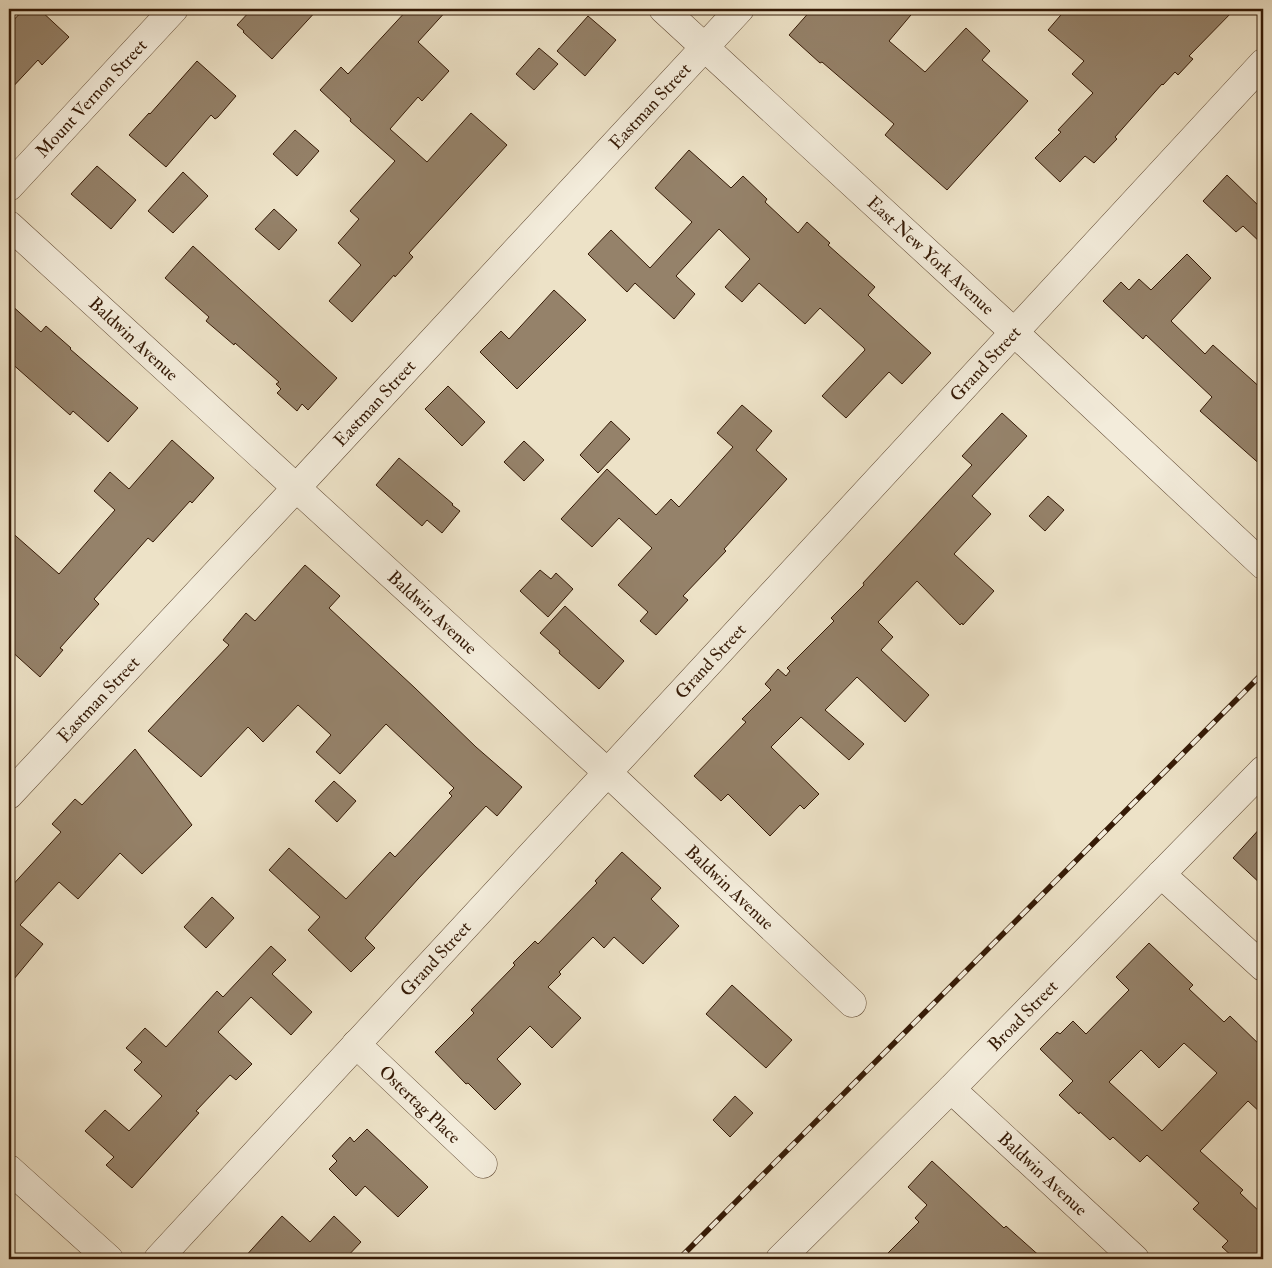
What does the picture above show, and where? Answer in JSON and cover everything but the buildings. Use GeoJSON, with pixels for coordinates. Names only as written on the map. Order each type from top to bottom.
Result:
{"type":"FeatureCollection","features":[{"type":"Feature","properties":{"kind":"street","name":"Mount Vernon Street"},"geometry":{"type":"LineString","coordinates":[[9,187],[174,9]]}},
{"type":"Feature","properties":{"kind":"street","name":"East New York Avenue"},"geometry":{"type":"LineString","coordinates":[[663,9],[1015,333],[1263,565]]}},
{"type":"Feature","properties":{"kind":"street","name":"Eastman Street"},"geometry":{"type":"LineString","coordinates":[[9,795],[740,9]]}},
{"type":"Feature","properties":{"kind":"street","name":"Grand Street"},"geometry":{"type":"LineString","coordinates":[[158,1259],[1263,64]]}},
{"type":"Feature","properties":{"kind":"street","name":"Baldwin Avenue"},"geometry":{"type":"LineString","coordinates":[[9,225],[608,773],[852,1003]]}},
{"type":"Feature","properties":{"kind":"street","name":"Broad Street"},"geometry":{"type":"LineString","coordinates":[[780,1259],[951,1089],[1263,770]]}},
{"type":"Feature","properties":{"kind":"street"},"geometry":{"type":"LineString","coordinates":[[1161,874],[1263,967]]}},
{"type":"Feature","properties":{"kind":"street","name":"Ostertag Place"},"geometry":{"type":"LineString","coordinates":[[356,1044],[483,1164]]}},
{"type":"Feature","properties":{"kind":"street","name":"Baldwin Avenue"},"geometry":{"type":"LineString","coordinates":[[951,1089],[1135,1259]]}},
{"type":"Feature","properties":{"kind":"street"},"geometry":{"type":"LineString","coordinates":[[9,1169],[109,1259]]}},
{"type":"Feature","properties":{"kind":"railway"},"geometry":{"type":"LineString","coordinates":[[679,1259],[1263,673]]}}]}
